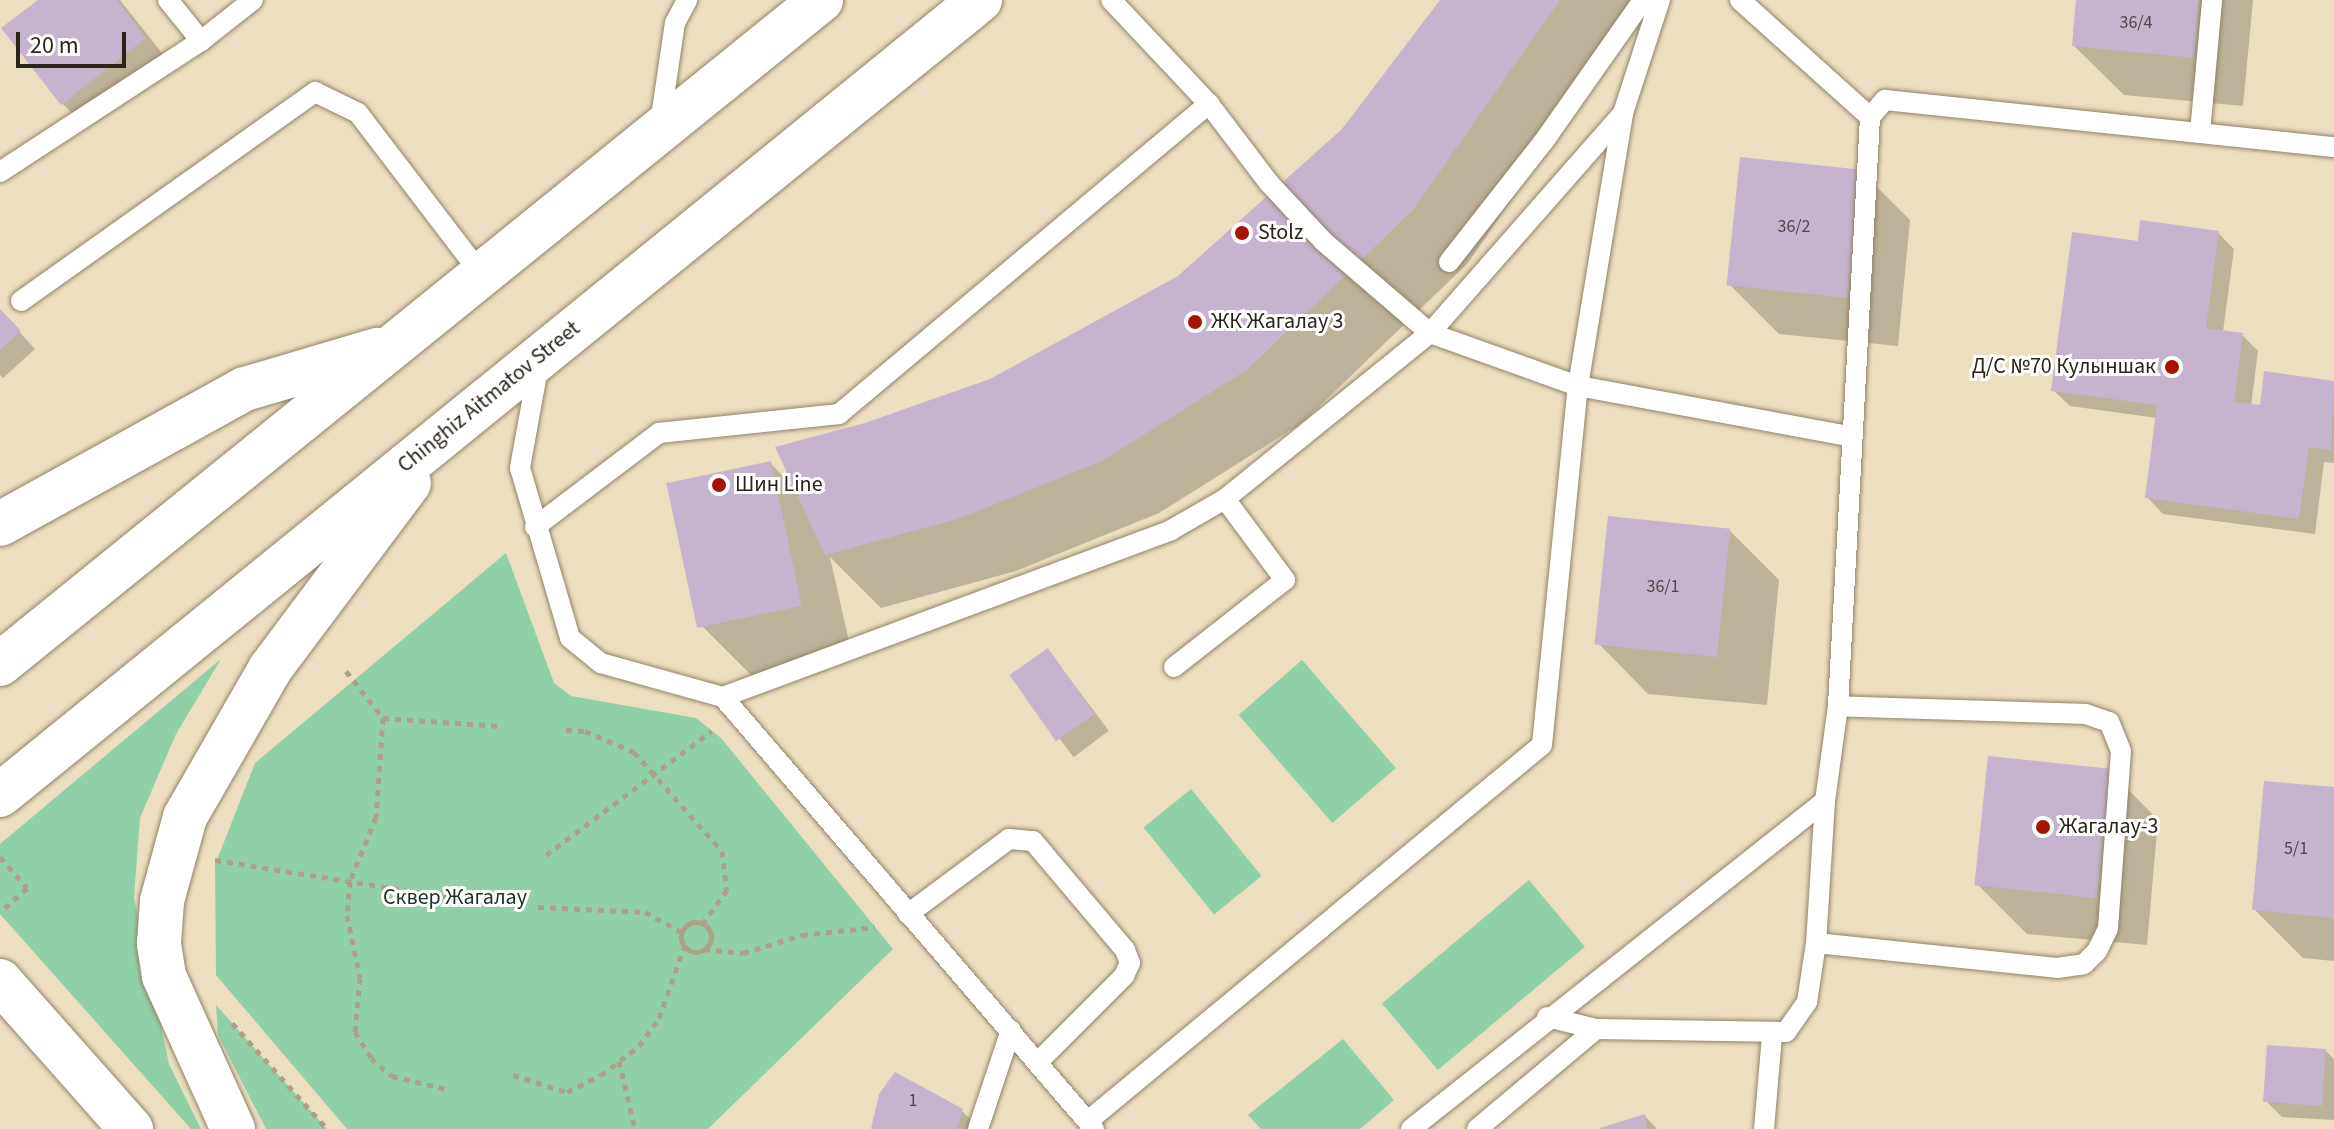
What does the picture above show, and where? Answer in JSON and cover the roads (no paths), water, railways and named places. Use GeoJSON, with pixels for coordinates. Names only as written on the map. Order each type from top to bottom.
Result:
{"type":"FeatureCollection","features":[{"type":"Feature","properties":{"kind":"main road"},"geometry":{"type":"LineString","coordinates":[[0,664],[821,0]]}},
{"type":"Feature","properties":{"kind":"main road","name":"Chinghiz Aitmatov Street"},"geometry":{"type":"LineString","coordinates":[[0,795],[980,0]]}},
{"type":"Feature","properties":{"kind":"main road"},"geometry":{"type":"LineString","coordinates":[[0,524],[245,389],[394,345]]}},
{"type":"Feature","properties":{"kind":"main road"},"geometry":{"type":"LineString","coordinates":[[233,1129],[175,1003],[159,943],[162,901],[185,817],[270,669],[448,430]]}},
{"type":"Feature","properties":{"kind":"main road"},"geometry":{"type":"LineString","coordinates":[[0,981],[131,1129]]}},
{"type":"Feature","properties":{"kind":"lane"},"geometry":{"type":"LineString","coordinates":[[168,0],[201,41]]}},
{"type":"Feature","properties":{"kind":"lane"},"geometry":{"type":"LineString","coordinates":[[0,172],[201,41],[253,0]]}},
{"type":"Feature","properties":{"kind":"lane"},"geometry":{"type":"LineString","coordinates":[[659,131],[675,23],[687,0]]}},
{"type":"Feature","properties":{"kind":"lane"},"geometry":{"type":"LineString","coordinates":[[1111,0],[1209,104],[1269,183],[1323,241],[1430,333],[1578,386],[1852,437]]}},
{"type":"Feature","properties":{"kind":"lane"},"geometry":{"type":"LineString","coordinates":[[1449,262],[1544,141],[1643,0]]}},
{"type":"Feature","properties":{"kind":"lane"},"geometry":{"type":"LineString","coordinates":[[541,355],[520,468],[570,638],[601,663],[723,697],[1091,1125],[1542,745],[1578,386],[1623,113],[1660,0]]}},
{"type":"Feature","properties":{"kind":"lane"},"geometry":{"type":"LineString","coordinates":[[1740,0],[1870,117]]}},
{"type":"Feature","properties":{"kind":"lane"},"geometry":{"type":"LineString","coordinates":[[2200,133],[2212,0]]}},
{"type":"Feature","properties":{"kind":"lane"},"geometry":{"type":"LineString","coordinates":[[21,301],[315,92],[358,113],[482,275]]}},
{"type":"Feature","properties":{"kind":"lane"},"geometry":{"type":"LineString","coordinates":[[1547,1017],[1596,1029],[1772,1035],[1786,1032],[1802,1015],[1816,943],[1825,801],[1838,706],[1870,117],[1885,100],[2334,147]]}},
{"type":"Feature","properties":{"kind":"lane"},"geometry":{"type":"LineString","coordinates":[[535,527],[659,433],[839,414],[1209,104]]}},
{"type":"Feature","properties":{"kind":"lane"},"geometry":{"type":"LineString","coordinates":[[723,697],[1171,530],[1225,499],[1430,333],[1623,113]]}},
{"type":"Feature","properties":{"kind":"lane"},"geometry":{"type":"LineString","coordinates":[[1174,667],[1285,580],[1225,499]]}},
{"type":"Feature","properties":{"kind":"lane"},"geometry":{"type":"LineString","coordinates":[[1816,943],[2057,968],[2084,964],[2108,928],[2121,751],[2109,722],[2086,714],[1838,706]]}},
{"type":"Feature","properties":{"kind":"lane"},"geometry":{"type":"LineString","coordinates":[[1411,1129],[1547,1017],[1825,801]]}},
{"type":"Feature","properties":{"kind":"lane"},"geometry":{"type":"LineString","coordinates":[[908,914],[1009,839],[1021,836],[1033,841],[1130,963],[1124,976],[1038,1062]]}},
{"type":"Feature","properties":{"kind":"lane"},"geometry":{"type":"LineString","coordinates":[[1477,1129],[1596,1029]]}},
{"type":"Feature","properties":{"kind":"lane"},"geometry":{"type":"LineString","coordinates":[[978,1129],[1011,1030]]}},
{"type":"Feature","properties":{"kind":"lane"},"geometry":{"type":"LineString","coordinates":[[1764,1129],[1772,1035]]}},
{"type":"Feature","properties":{"kind":"place","name":"Stolz"},"geometry":{"type":"Point","coordinates":[1242,233]}},
{"type":"Feature","properties":{"kind":"place","name":"ЖК Жагалау 3"},"geometry":{"type":"Point","coordinates":[1195,322]}},
{"type":"Feature","properties":{"kind":"place","name":"Д/С №70 Кулыншак"},"geometry":{"type":"Point","coordinates":[2172,367]}},
{"type":"Feature","properties":{"kind":"place","name":"Шин Line"},"geometry":{"type":"Point","coordinates":[719,485]}},
{"type":"Feature","properties":{"kind":"place","name":"Жагалау-3"},"geometry":{"type":"Point","coordinates":[2043,827]}},
{"type":"Feature","properties":{"kind":"park label","name":"Сквер Жагалау"},"geometry":{"type":"Point","coordinates":[455,898]}}]}
